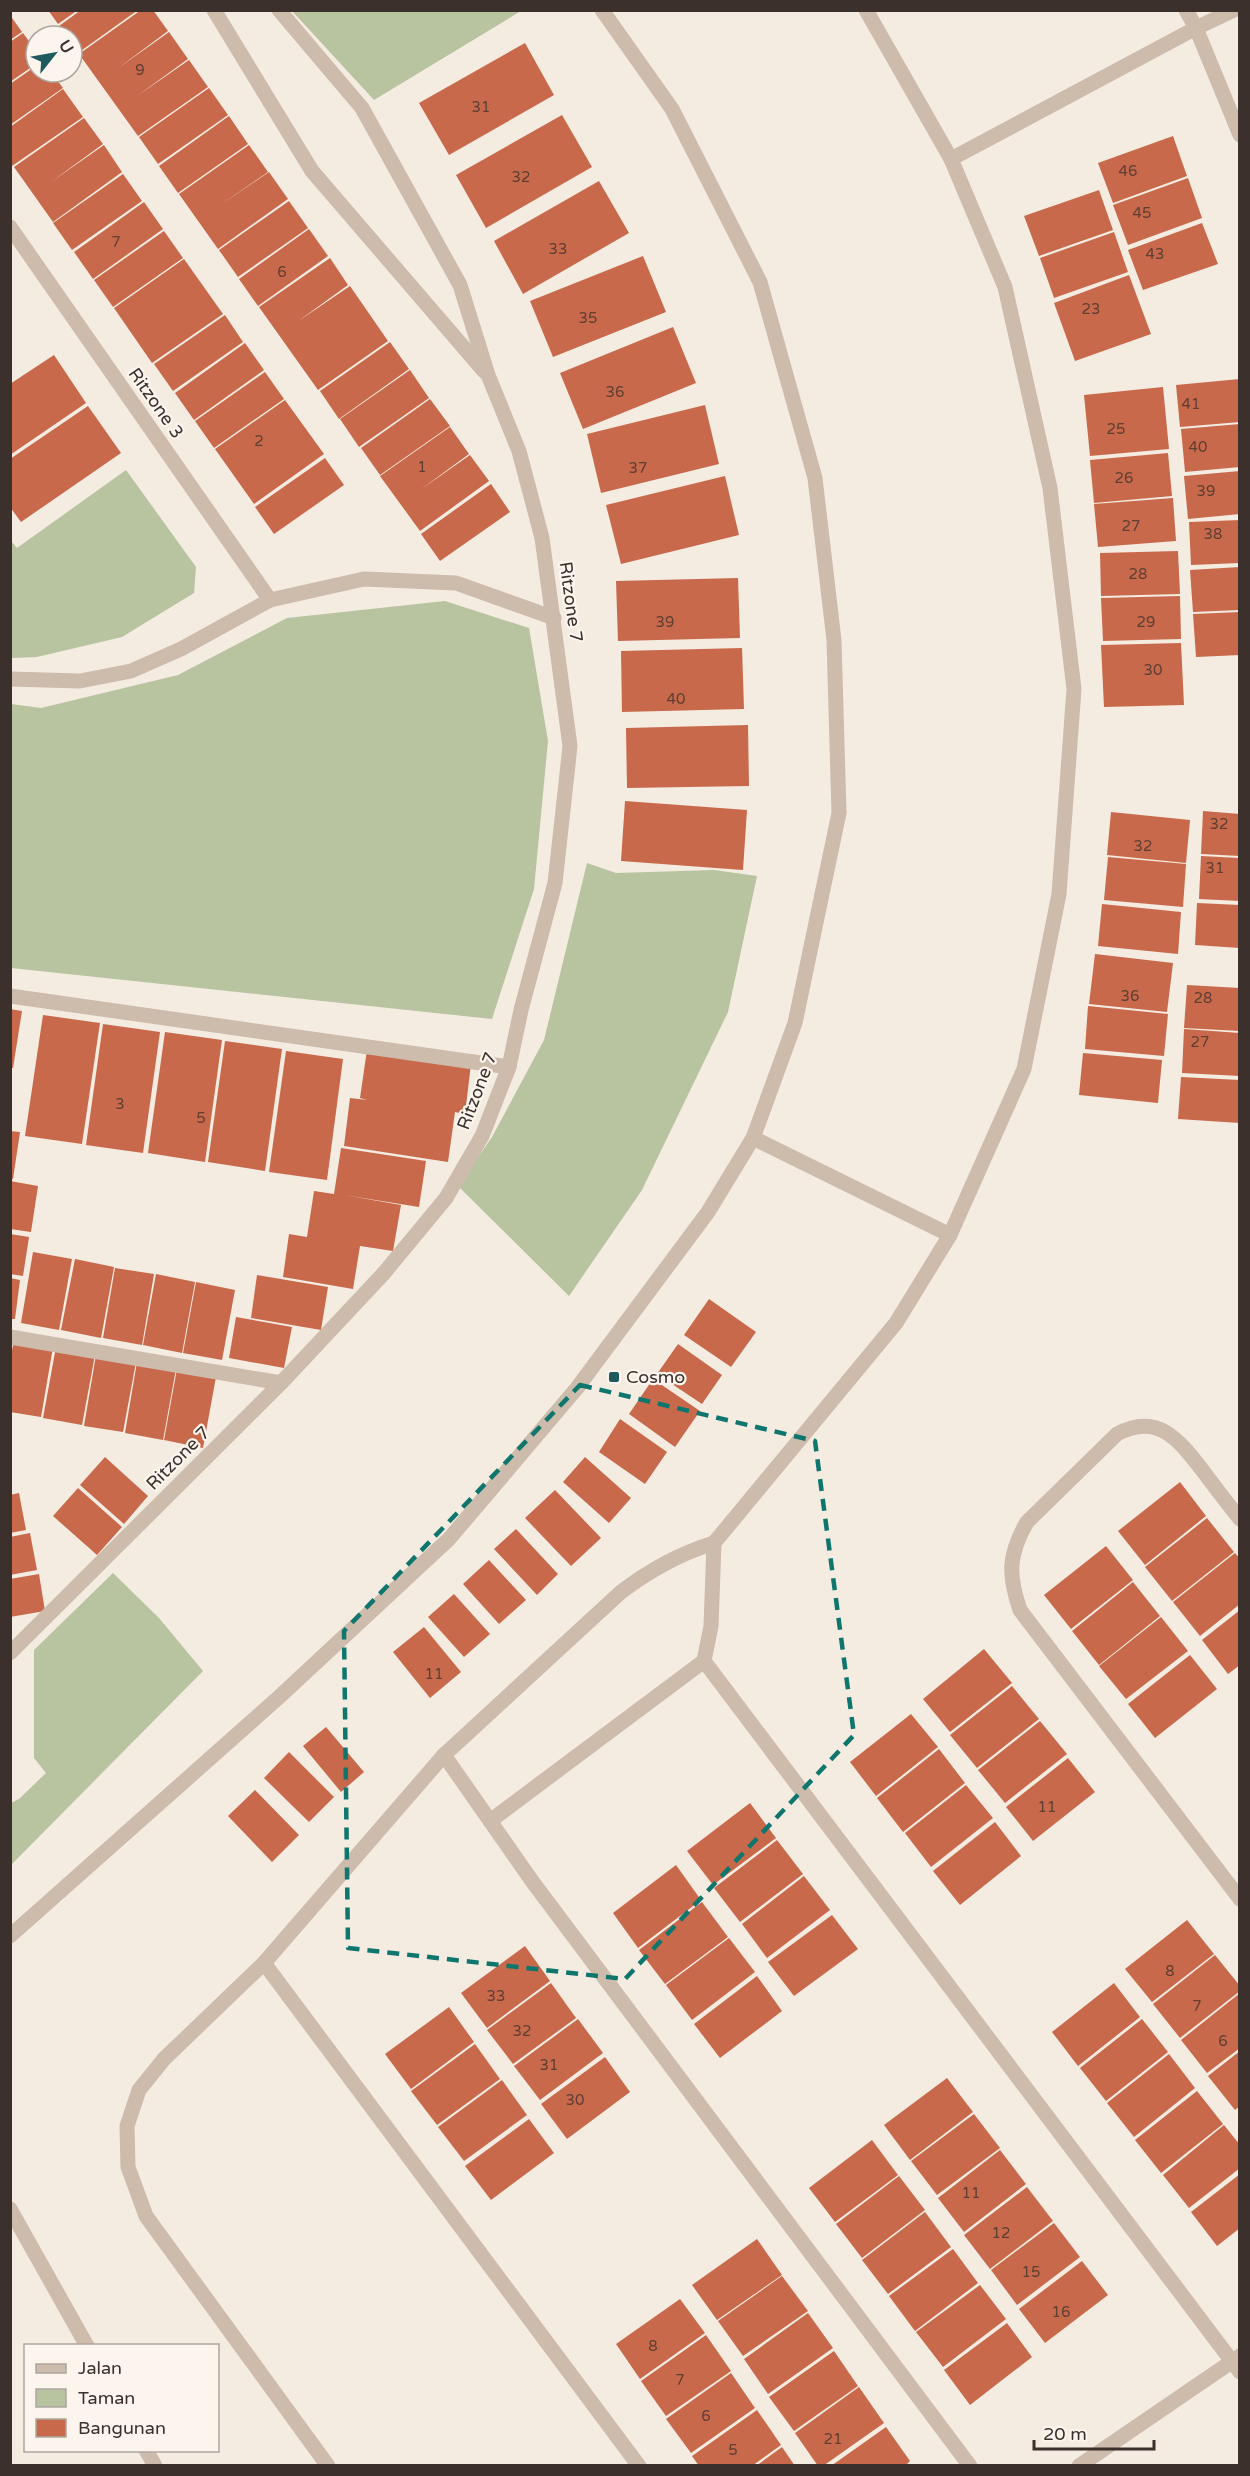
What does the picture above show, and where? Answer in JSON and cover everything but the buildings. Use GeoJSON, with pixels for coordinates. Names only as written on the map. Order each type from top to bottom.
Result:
{"type":"FeatureCollection","features":[{"type":"Feature","properties":{"kind":"street"},"geometry":{"type":"LineString","coordinates":[[214,10],[312,171],[488,375]]}},
{"type":"Feature","properties":{"kind":"street"},"geometry":{"type":"LineString","coordinates":[[279,10],[362,108],[460,285],[488,375]]}},
{"type":"Feature","properties":{"kind":"street"},"geometry":{"type":"LineString","coordinates":[[10,1936],[278,1698],[449,1539],[577,1388],[708,1212],[753,1138],[795,1023],[839,813],[834,640],[815,478],[760,282],[672,110],[602,10]]}},
{"type":"Feature","properties":{"kind":"street"},"geometry":{"type":"LineString","coordinates":[[328,2466],[146,2216],[128,2167],[127,2126],[139,2091],[164,2059],[264,1963],[444,1755],[621,1592],[648,1571],[670,1558],[714,1543],[896,1323],[950,1235],[1024,1070],[1059,894],[1074,689],[1050,489],[1005,286],[951,159],[866,10]]}},
{"type":"Feature","properties":{"kind":"street"},"geometry":{"type":"LineString","coordinates":[[1186,10],[1196,28],[1239,135]]}},
{"type":"Feature","properties":{"kind":"street"},"geometry":{"type":"LineString","coordinates":[[951,159],[1234,10]]}},
{"type":"Feature","properties":{"kind":"street","name":"Ritzone 3"},"geometry":{"type":"LineString","coordinates":[[10,227],[270,600]]}},
{"type":"Feature","properties":{"kind":"street","name":"Ritzone 7"},"geometry":{"type":"LineString","coordinates":[[10,1653],[281,1383],[384,1272],[446,1198],[482,1136],[509,1067],[521,1010],[555,883],[570,746],[542,538],[519,451],[488,375]]}},
{"type":"Feature","properties":{"kind":"street"},"geometry":{"type":"LineString","coordinates":[[10,679],[80,681],[131,671],[181,650],[270,600],[364,579],[456,583],[554,618]]}},
{"type":"Feature","properties":{"kind":"street"},"geometry":{"type":"LineString","coordinates":[[10,996],[509,1067]]}},
{"type":"Feature","properties":{"kind":"street"},"geometry":{"type":"LineString","coordinates":[[753,1138],[950,1235]]}},
{"type":"Feature","properties":{"kind":"street"},"geometry":{"type":"LineString","coordinates":[[10,1337],[281,1383]]}},
{"type":"Feature","properties":{"kind":"street"},"geometry":{"type":"LineString","coordinates":[[1239,1519],[1179,1440],[1161,1429],[1144,1425],[1130,1427],[1117,1434],[1027,1522],[1017,1540],[1010,1566],[1013,1589],[1020,1610],[1239,1899]]}},
{"type":"Feature","properties":{"kind":"street"},"geometry":{"type":"LineString","coordinates":[[490,1821],[704,1661],[711,1626],[714,1543]]}},
{"type":"Feature","properties":{"kind":"street"},"geometry":{"type":"LineString","coordinates":[[704,1661],[1237,2364],[1078,2466]]}},
{"type":"Feature","properties":{"kind":"street"},"geometry":{"type":"LineString","coordinates":[[444,1755],[532,1881],[970,2466]]}},
{"type":"Feature","properties":{"kind":"street"},"geometry":{"type":"LineString","coordinates":[[264,1963],[639,2466]]}},
{"type":"Feature","properties":{"kind":"street"},"geometry":{"type":"LineString","coordinates":[[10,2209],[86,2344]]}},
{"type":"Feature","properties":{"kind":"highlighted area"},"geometry":{"type":"Polygon","coordinates":[[[580,1385],[815,1441],[854,1735],[625,1979],[348,1948],[344,1631],[580,1385]]]}},
{"type":"Feature","properties":{"kind":"green space"},"geometry":{"type":"Polygon","coordinates":[[[292,11],[521,11],[374,100],[292,11]]]}},
{"type":"Feature","properties":{"kind":"green space"},"geometry":{"type":"Polygon","coordinates":[[[126,470],[196,567],[194,593],[122,637],[37,657],[11,658],[11,541],[17,548],[126,470]]]}},
{"type":"Feature","properties":{"kind":"green space"},"geometry":{"type":"Polygon","coordinates":[[[445,601],[529,628],[548,741],[534,889],[492,1019],[11,968],[11,704],[41,708],[178,675],[287,618],[445,601]]]}},
{"type":"Feature","properties":{"kind":"green space"},"geometry":{"type":"Polygon","coordinates":[[[587,863],[616,873],[714,870],[757,876],[728,1012],[642,1190],[569,1296],[458,1186],[492,1137],[544,1040],[587,863]]]}},
{"type":"Feature","properties":{"kind":"green space"},"geometry":{"type":"Polygon","coordinates":[[[113,1573],[159,1618],[203,1671],[11,1865],[11,1803],[19,1799],[46,1773],[34,1758],[34,1650],[113,1573]]]}},
{"type":"Feature","properties":{"kind":"place","name":"Cosmo"},"geometry":{"type":"Point","coordinates":[614,1377]}}]}
